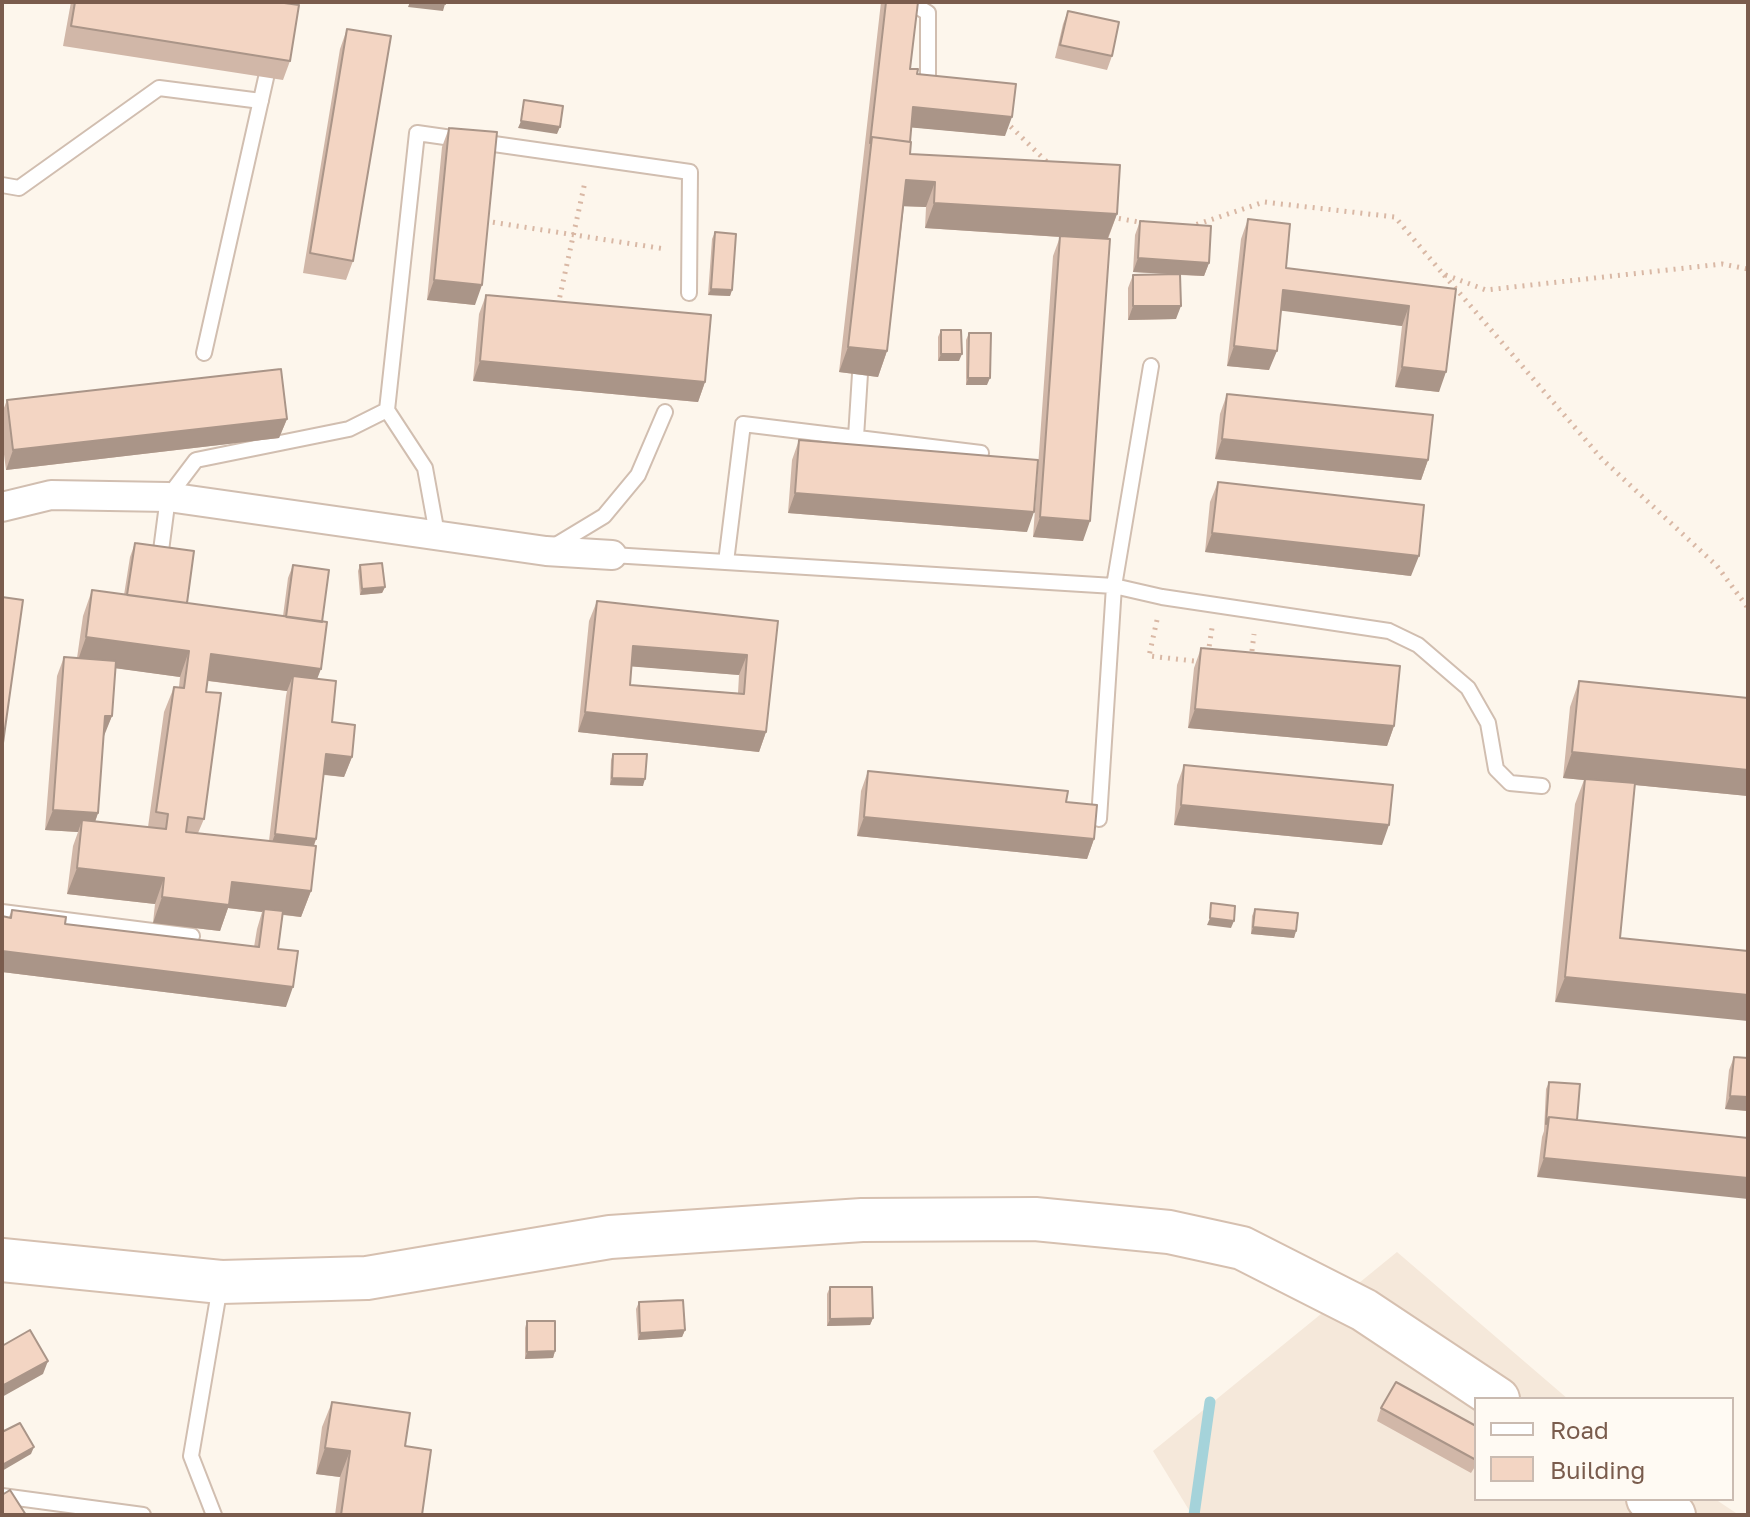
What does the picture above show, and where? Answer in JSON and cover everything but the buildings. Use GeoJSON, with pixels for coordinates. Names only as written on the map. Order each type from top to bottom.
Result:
{"type":"FeatureCollection","features":[{"type":"Feature","properties":{"kind":"street"},"geometry":{"type":"LineString","coordinates":[[2,507],[51,495],[168,497],[546,551],[612,555]]}},
{"type":"Feature","properties":{"kind":"street"},"geometry":{"type":"LineString","coordinates":[[2,1260],[221,1282],[367,1278],[610,1237],[862,1220],[1035,1219],[1169,1232],[1242,1248],[1364,1310],[1495,1397]]}},
{"type":"Feature","properties":{"kind":"street"},"geometry":{"type":"LineString","coordinates":[[1651,1501],[1674,1515]]}},
{"type":"Feature","properties":{"kind":"lane"},"geometry":{"type":"LineString","coordinates":[[910,2],[928,13],[928,86]]}},
{"type":"Feature","properties":{"kind":"lane"},"geometry":{"type":"LineString","coordinates":[[204,353],[272,51],[268,39]]}},
{"type":"Feature","properties":{"kind":"lane"},"geometry":{"type":"LineString","coordinates":[[2,185],[19,188],[159,88],[261,101]]}},
{"type":"Feature","properties":{"kind":"lane"},"geometry":{"type":"LineString","coordinates":[[437,534],[425,468],[387,410],[417,133],[690,172],[689,293]]}},
{"type":"Feature","properties":{"kind":"lane"},"geometry":{"type":"LineString","coordinates":[[856,437],[861,349]]}},
{"type":"Feature","properties":{"kind":"lane"},"geometry":{"type":"LineString","coordinates":[[1099,819],[1114,586],[1151,366]]}},
{"type":"Feature","properties":{"kind":"lane"},"geometry":{"type":"LineString","coordinates":[[157,585],[168,497],[196,460],[349,429],[387,410]]}},
{"type":"Feature","properties":{"kind":"lane"},"geometry":{"type":"LineString","coordinates":[[546,551],[604,516],[638,475],[665,412]]}},
{"type":"Feature","properties":{"kind":"lane"},"geometry":{"type":"LineString","coordinates":[[726,562],[743,424],[981,453]]}},
{"type":"Feature","properties":{"kind":"lane"},"geometry":{"type":"LineString","coordinates":[[612,555],[1114,586],[1162,597],[1389,631],[1418,645],[1468,688],[1488,723],[1496,769],[1510,783],[1542,786]]}},
{"type":"Feature","properties":{"kind":"lane"},"geometry":{"type":"LineString","coordinates":[[2,912],[192,936]]}},
{"type":"Feature","properties":{"kind":"lane"},"geometry":{"type":"LineString","coordinates":[[214,1515],[191,1456],[221,1282]]}},
{"type":"Feature","properties":{"kind":"lane"},"geometry":{"type":"LineString","coordinates":[[2,1496],[143,1515]]}},
{"type":"Feature","properties":{"kind":"path"},"geometry":{"type":"LineString","coordinates":[[995,111],[1059,174]]}},
{"type":"Feature","properties":{"kind":"path"},"geometry":{"type":"LineString","coordinates":[[555,316],[590,158]]}},
{"type":"Feature","properties":{"kind":"path"},"geometry":{"type":"LineString","coordinates":[[1179,230],[1264,202],[1395,217],[1602,459],[1717,566],[1748,608]]}},
{"type":"Feature","properties":{"kind":"path"},"geometry":{"type":"LineString","coordinates":[[1102,215],[1148,224]]}},
{"type":"Feature","properties":{"kind":"path"},"geometry":{"type":"LineString","coordinates":[[471,218],[690,253]]}},
{"type":"Feature","properties":{"kind":"path"},"geometry":{"type":"LineString","coordinates":[[1443,274],[1486,290],[1722,264],[1748,269]]}},
{"type":"Feature","properties":{"kind":"path"},"geometry":{"type":"LineString","coordinates":[[1162,597],[1149,656],[1207,663],[1216,605]]}},
{"type":"Feature","properties":{"kind":"path"},"geometry":{"type":"LineString","coordinates":[[1249,668],[1258,611]]}},
{"type":"Feature","properties":{"kind":"shaded area"},"geometry":{"type":"Polygon","coordinates":[[[1397,1252],[1566,1397],[1474,1397],[1474,1501],[1718,1501],[1739,1515],[1192,1515],[1153,1451],[1397,1252]]]}},
{"type":"Feature","properties":{"kind":"waterway"},"geometry":{"type":"LineString","coordinates":[[1194,1515],[1210,1402]]}}]}
